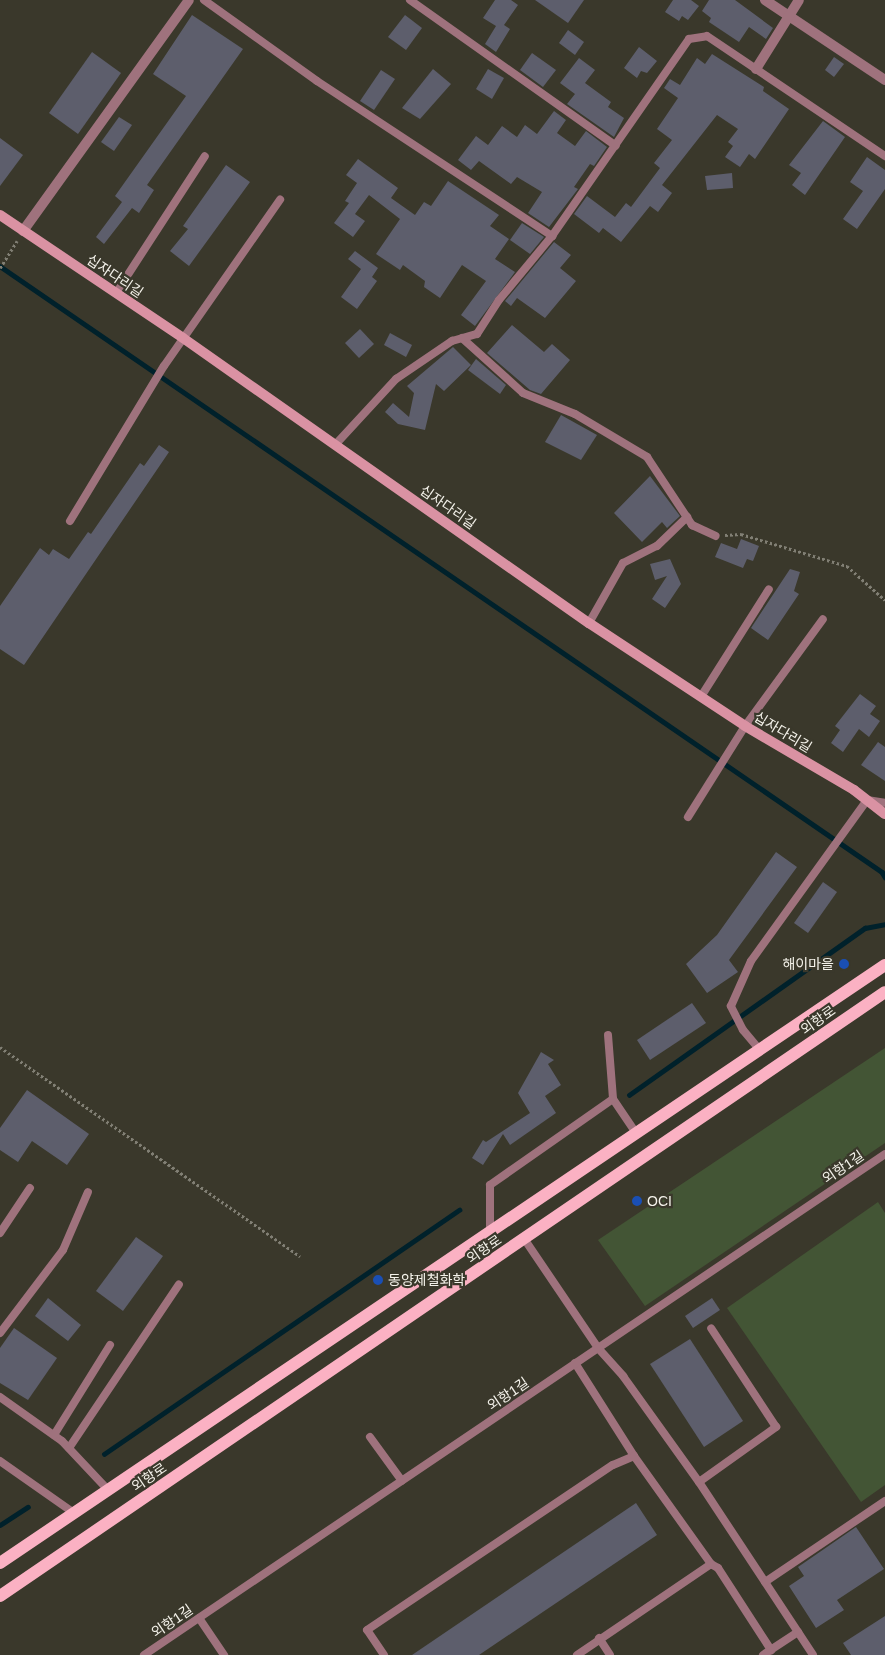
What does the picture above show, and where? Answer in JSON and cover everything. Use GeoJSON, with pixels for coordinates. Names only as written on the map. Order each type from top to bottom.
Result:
{"type":"FeatureCollection","features":[{"type":"Feature","properties":{"kind":"main road","name":"외항로"},"geometry":{"type":"LineString","coordinates":[[0,1563],[885,965]]}},
{"type":"Feature","properties":{"kind":"main road","name":"외항로"},"geometry":{"type":"LineString","coordinates":[[0,1596],[885,992]]}},
{"type":"Feature","properties":{"kind":"street"},"geometry":{"type":"LineString","coordinates":[[23,231],[189,0]]}},
{"type":"Feature","properties":{"kind":"street"},"geometry":{"type":"LineString","coordinates":[[765,0],[885,80]]}},
{"type":"Feature","properties":{"kind":"street"},"geometry":{"type":"LineString","coordinates":[[756,69],[799,0]]}},
{"type":"Feature","properties":{"kind":"street","name":"십자다리길"},"geometry":{"type":"LineString","coordinates":[[0,215],[183,338],[589,623],[702,695],[746,726],[867,800],[885,814]]}},
{"type":"Feature","properties":{"kind":"lane"},"geometry":{"type":"LineString","coordinates":[[204,0],[317,81],[552,236]]}},
{"type":"Feature","properties":{"kind":"lane"},"geometry":{"type":"LineString","coordinates":[[410,0],[616,146]]}},
{"type":"Feature","properties":{"kind":"lane"},"geometry":{"type":"LineString","coordinates":[[335,445],[396,379],[423,358],[462,338],[477,334],[499,300],[552,236],[689,39],[707,36],[885,156]]}},
{"type":"Feature","properties":{"kind":"lane"},"geometry":{"type":"LineString","coordinates":[[116,293],[205,156]]}},
{"type":"Feature","properties":{"kind":"lane"},"geometry":{"type":"LineString","coordinates":[[70,521],[164,366],[280,200]]}},
{"type":"Feature","properties":{"kind":"lane"},"geometry":{"type":"LineString","coordinates":[[462,338],[523,393],[576,414],[647,458],[692,525],[716,536]]}},
{"type":"Feature","properties":{"kind":"lane"},"geometry":{"type":"LineString","coordinates":[[589,623],[623,563],[657,546],[687,517]]}},
{"type":"Feature","properties":{"kind":"lane"},"geometry":{"type":"LineString","coordinates":[[702,695],[769,589]]}},
{"type":"Feature","properties":{"kind":"lane"},"geometry":{"type":"LineString","coordinates":[[688,816],[746,726],[822,619]]}},
{"type":"Feature","properties":{"kind":"lane"},"geometry":{"type":"LineString","coordinates":[[760,1049],[743,1030],[731,1006],[751,961],[867,800],[885,803]]}},
{"type":"Feature","properties":{"kind":"lane"},"geometry":{"type":"LineString","coordinates":[[608,1035],[613,1099],[636,1133]]}},
{"type":"Feature","properties":{"kind":"lane"},"geometry":{"type":"LineString","coordinates":[[490,1231],[490,1185],[613,1099]]}},
{"type":"Feature","properties":{"kind":"lane","name":"외항1길"},"geometry":{"type":"LineString","coordinates":[[144,1655],[885,1154]]}},
{"type":"Feature","properties":{"kind":"lane"},"geometry":{"type":"LineString","coordinates":[[0,1233],[30,1188]]}},
{"type":"Feature","properties":{"kind":"lane"},"geometry":{"type":"LineString","coordinates":[[0,1333],[63,1250],[88,1192]]}},
{"type":"Feature","properties":{"kind":"lane"},"geometry":{"type":"LineString","coordinates":[[524,1240],[598,1348],[622,1376],[699,1482],[813,1655]]}},
{"type":"Feature","properties":{"kind":"lane"},"geometry":{"type":"LineString","coordinates":[[68,1448],[179,1284]]}},
{"type":"Feature","properties":{"kind":"lane"},"geometry":{"type":"LineString","coordinates":[[699,1482],[776,1427],[712,1328]]}},
{"type":"Feature","properties":{"kind":"lane"},"geometry":{"type":"LineString","coordinates":[[54,1435],[110,1345]]}},
{"type":"Feature","properties":{"kind":"lane"},"geometry":{"type":"LineString","coordinates":[[575,1364],[634,1456],[711,1564],[718,1568],[771,1650]]}},
{"type":"Feature","properties":{"kind":"lane"},"geometry":{"type":"LineString","coordinates":[[0,1397],[54,1435],[108,1490]]}},
{"type":"Feature","properties":{"kind":"lane"},"geometry":{"type":"LineString","coordinates":[[370,1437],[402,1481]]}},
{"type":"Feature","properties":{"kind":"lane"},"geometry":{"type":"LineString","coordinates":[[384,1655],[367,1630],[605,1470],[634,1456]]}},
{"type":"Feature","properties":{"kind":"lane"},"geometry":{"type":"LineString","coordinates":[[0,1461],[74,1513]]}},
{"type":"Feature","properties":{"kind":"lane"},"geometry":{"type":"LineString","coordinates":[[765,1582],[885,1501]]}},
{"type":"Feature","properties":{"kind":"lane"},"geometry":{"type":"LineString","coordinates":[[577,1655],[711,1564]]}},
{"type":"Feature","properties":{"kind":"lane"},"geometry":{"type":"LineString","coordinates":[[199,1618],[224,1655]]}},
{"type":"Feature","properties":{"kind":"lane"},"geometry":{"type":"LineString","coordinates":[[763,1655],[798,1632]]}},
{"type":"Feature","properties":{"kind":"lane"},"geometry":{"type":"LineString","coordinates":[[600,1638],[610,1655]]}},
{"type":"Feature","properties":{"kind":"path"},"geometry":{"type":"LineString","coordinates":[[0,268],[23,231]]}},
{"type":"Feature","properties":{"kind":"path"},"geometry":{"type":"LineString","coordinates":[[716,536],[741,534],[847,566],[885,600]]}},
{"type":"Feature","properties":{"kind":"path"},"geometry":{"type":"LineString","coordinates":[[0,1047],[300,1256]]}},
{"type":"Feature","properties":{"kind":"green space"},"geometry":{"type":"Polygon","coordinates":[[[885,1048],[885,1143],[645,1306],[598,1240],[885,1048]]]}},
{"type":"Feature","properties":{"kind":"green space"},"geometry":{"type":"Polygon","coordinates":[[[878,1202],[885,1213],[885,1485],[861,1502],[727,1308],[878,1202]]]}},
{"type":"Feature","properties":{"kind":"building"},"geometry":{"type":"Polygon","coordinates":[[[495,0],[511,0],[518,5],[504,25],[510,29],[496,52],[485,44],[496,26],[483,18],[495,0]]]}},
{"type":"Feature","properties":{"kind":"building"},"geometry":{"type":"Polygon","coordinates":[[[535,0],[584,0],[568,23],[535,0]]]}},
{"type":"Feature","properties":{"kind":"building"},"geometry":{"type":"Polygon","coordinates":[[[673,0],[691,0],[699,6],[688,20],[682,16],[679,21],[665,12],[673,0]]]}},
{"type":"Feature","properties":{"kind":"building"},"geometry":{"type":"Polygon","coordinates":[[[709,0],[735,0],[773,28],[766,39],[749,27],[739,42],[709,22],[711,18],[702,11],[709,0]]]}},
{"type":"Feature","properties":{"kind":"building"},"geometry":{"type":"Polygon","coordinates":[[[192,15],[243,49],[147,185],[154,190],[139,213],[132,208],[104,244],[96,237],[122,202],[115,196],[186,96],[153,74],[192,15]]]}},
{"type":"Feature","properties":{"kind":"building"},"geometry":{"type":"Polygon","coordinates":[[[405,15],[422,28],[406,50],[388,37],[405,15]]]}},
{"type":"Feature","properties":{"kind":"building"},"geometry":{"type":"Polygon","coordinates":[[[568,30],[584,42],[575,55],[559,43],[568,30]]]}},
{"type":"Feature","properties":{"kind":"building"},"geometry":{"type":"Polygon","coordinates":[[[639,47],[657,61],[647,73],[641,71],[637,78],[624,68],[639,47]]]}},
{"type":"Feature","properties":{"kind":"building"},"geometry":{"type":"Polygon","coordinates":[[[92,52],[121,73],[78,134],[49,113],[92,52]]]}},
{"type":"Feature","properties":{"kind":"building"},"geometry":{"type":"Polygon","coordinates":[[[532,53],[556,70],[543,87],[520,70],[532,53]]]}},
{"type":"Feature","properties":{"kind":"building"},"geometry":{"type":"Polygon","coordinates":[[[712,54],[764,87],[763,91],[789,109],[755,159],[749,154],[740,167],[725,157],[733,146],[728,142],[738,129],[717,115],[662,185],[672,193],[658,212],[650,206],[621,242],[603,228],[599,233],[574,214],[587,196],[615,217],[626,203],[631,207],[660,168],[654,163],[672,140],[657,129],[678,98],[664,88],[670,79],[680,85],[697,58],[705,64],[712,54]]]}},
{"type":"Feature","properties":{"kind":"building"},"geometry":{"type":"Polygon","coordinates":[[[834,57],[844,64],[834,77],[825,70],[834,57]]]}},
{"type":"Feature","properties":{"kind":"building"},"geometry":{"type":"Polygon","coordinates":[[[579,58],[595,70],[585,83],[611,102],[608,107],[624,118],[614,137],[567,104],[575,94],[560,83],[579,58]]]}},
{"type":"Feature","properties":{"kind":"building"},"geometry":{"type":"Polygon","coordinates":[[[433,69],[451,84],[420,119],[402,108],[433,69]]]}},
{"type":"Feature","properties":{"kind":"building"},"geometry":{"type":"Polygon","coordinates":[[[488,69],[504,78],[492,99],[476,89],[488,69]]]}},
{"type":"Feature","properties":{"kind":"building"},"geometry":{"type":"Polygon","coordinates":[[[381,70],[395,79],[374,110],[360,101],[381,70]]]}},
{"type":"Feature","properties":{"kind":"building"},"geometry":{"type":"Polygon","coordinates":[[[554,111],[566,120],[557,133],[575,146],[586,131],[607,147],[594,166],[590,164],[574,187],[578,189],[549,227],[528,213],[542,192],[517,177],[511,184],[479,161],[471,170],[458,160],[476,136],[488,145],[502,126],[517,137],[525,125],[537,134],[554,111]]]}},
{"type":"Feature","properties":{"kind":"building"},"geometry":{"type":"Polygon","coordinates":[[[119,117],[132,125],[114,151],[101,142],[119,117]]]}},
{"type":"Feature","properties":{"kind":"building"},"geometry":{"type":"Polygon","coordinates":[[[823,121],[845,137],[805,195],[792,185],[801,173],[789,165],[823,121]]]}},
{"type":"Feature","properties":{"kind":"building"},"geometry":{"type":"Polygon","coordinates":[[[0,138],[23,155],[0,186],[0,138]]]}},
{"type":"Feature","properties":{"kind":"building"},"geometry":{"type":"Polygon","coordinates":[[[867,157],[885,170],[885,189],[857,229],[843,219],[863,191],[850,182],[867,157]]]}},
{"type":"Feature","properties":{"kind":"building"},"geometry":{"type":"Polygon","coordinates":[[[358,159],[398,188],[391,198],[415,215],[424,202],[431,206],[448,181],[499,215],[490,226],[509,239],[495,259],[515,272],[475,326],[461,315],[486,281],[462,265],[440,298],[424,287],[425,281],[403,265],[400,270],[376,254],[400,219],[369,195],[355,214],[365,221],[353,237],[334,223],[349,203],[345,201],[357,183],[346,175],[358,159]]]}},
{"type":"Feature","properties":{"kind":"building"},"geometry":{"type":"Polygon","coordinates":[[[226,165],[250,182],[189,266],[170,251],[188,229],[183,226],[226,165]]]}},
{"type":"Feature","properties":{"kind":"building"},"geometry":{"type":"Polygon","coordinates":[[[732,173],[733,188],[707,190],[705,176],[732,173]]]}},
{"type":"Feature","properties":{"kind":"building"},"geometry":{"type":"Polygon","coordinates":[[[522,223],[544,237],[530,254],[510,240],[522,223]]]}},
{"type":"Feature","properties":{"kind":"building"},"geometry":{"type":"Polygon","coordinates":[[[554,242],[571,255],[560,268],[576,281],[545,318],[517,298],[511,306],[505,301],[554,242]]]}},
{"type":"Feature","properties":{"kind":"building"},"geometry":{"type":"Polygon","coordinates":[[[355,251],[378,268],[372,277],[377,281],[357,309],[341,297],[361,269],[348,259],[355,251]]]}},
{"type":"Feature","properties":{"kind":"building"},"geometry":{"type":"Polygon","coordinates":[[[512,325],[544,352],[552,344],[570,360],[541,394],[530,390],[487,353],[512,325]]]}},
{"type":"Feature","properties":{"kind":"building"},"geometry":{"type":"Polygon","coordinates":[[[360,329],[374,344],[359,358],[345,343],[360,329]]]}},
{"type":"Feature","properties":{"kind":"building"},"geometry":{"type":"Polygon","coordinates":[[[390,333],[412,345],[406,357],[384,345],[390,333]]]}},
{"type":"Feature","properties":{"kind":"building"},"geometry":{"type":"Polygon","coordinates":[[[453,347],[471,365],[444,391],[436,384],[425,430],[398,424],[385,412],[393,403],[409,417],[414,393],[407,386],[453,347]]]}},
{"type":"Feature","properties":{"kind":"building"},"geometry":{"type":"Polygon","coordinates":[[[476,359],[506,385],[500,394],[468,370],[476,359]]]}},
{"type":"Feature","properties":{"kind":"building"},"geometry":{"type":"Polygon","coordinates":[[[561,415],[597,435],[581,460],[545,442],[561,415]]]}},
{"type":"Feature","properties":{"kind":"building"},"geometry":{"type":"Polygon","coordinates":[[[159,445],[169,452],[24,665],[0,649],[0,606],[40,548],[49,555],[53,549],[69,559],[88,532],[91,534],[140,463],[144,466],[159,445]]]}},
{"type":"Feature","properties":{"kind":"building"},"geometry":{"type":"Polygon","coordinates":[[[650,476],[680,516],[667,528],[662,522],[642,542],[614,513],[650,476]]]}},
{"type":"Feature","properties":{"kind":"building"},"geometry":{"type":"Polygon","coordinates":[[[741,539],[759,546],[753,561],[747,559],[743,568],[715,557],[721,543],[737,549],[741,539]]]}},
{"type":"Feature","properties":{"kind":"building"},"geometry":{"type":"Polygon","coordinates":[[[670,559],[681,584],[665,608],[652,599],[667,576],[655,580],[650,564],[670,559]]]}},
{"type":"Feature","properties":{"kind":"building"},"geometry":{"type":"Polygon","coordinates":[[[790,569],[800,572],[794,591],[799,594],[768,640],[751,628],[790,569]]]}},
{"type":"Feature","properties":{"kind":"building"},"geometry":{"type":"Polygon","coordinates":[[[860,694],[876,706],[870,714],[880,721],[869,737],[859,729],[843,752],[831,743],[840,730],[835,726],[860,694]]]}},
{"type":"Feature","properties":{"kind":"building"},"geometry":{"type":"Polygon","coordinates":[[[878,742],[885,747],[885,781],[861,765],[878,742]]]}},
{"type":"Feature","properties":{"kind":"building"},"geometry":{"type":"Polygon","coordinates":[[[776,852],[797,867],[729,960],[738,972],[707,993],[686,964],[717,935],[776,852]]]}},
{"type":"Feature","properties":{"kind":"building"},"geometry":{"type":"Polygon","coordinates":[[[823,882],[837,892],[808,933],[794,923],[823,882]]]}},
{"type":"Feature","properties":{"kind":"building"},"geometry":{"type":"Polygon","coordinates":[[[692,1003],[706,1023],[650,1060],[637,1040],[692,1003]]]}},
{"type":"Feature","properties":{"kind":"building"},"geometry":{"type":"Polygon","coordinates":[[[541,1052],[554,1060],[548,1064],[561,1085],[545,1096],[556,1113],[510,1145],[503,1134],[483,1165],[472,1158],[483,1140],[486,1142],[530,1113],[518,1093],[541,1052]]]}},
{"type":"Feature","properties":{"kind":"building"},"geometry":{"type":"Polygon","coordinates":[[[27,1090],[89,1134],[67,1165],[32,1141],[18,1162],[0,1150],[0,1128],[27,1090]]]}},
{"type":"Feature","properties":{"kind":"building"},"geometry":{"type":"Polygon","coordinates":[[[136,1237],[163,1256],[123,1311],[96,1291],[136,1237]]]}},
{"type":"Feature","properties":{"kind":"building"},"geometry":{"type":"Polygon","coordinates":[[[48,1298],[81,1325],[68,1341],[35,1316],[48,1298]]]}},
{"type":"Feature","properties":{"kind":"building"},"geometry":{"type":"Polygon","coordinates":[[[712,1298],[720,1310],[693,1328],[685,1316],[712,1298]]]}},
{"type":"Feature","properties":{"kind":"building"},"geometry":{"type":"Polygon","coordinates":[[[14,1328],[57,1358],[28,1400],[0,1383],[0,1348],[14,1328]]]}},
{"type":"Feature","properties":{"kind":"building"},"geometry":{"type":"Polygon","coordinates":[[[690,1339],[743,1421],[704,1447],[650,1364],[690,1339]]]}},
{"type":"Feature","properties":{"kind":"building"},"geometry":{"type":"Polygon","coordinates":[[[636,1503],[657,1535],[479,1655],[412,1655],[636,1503]]]}},
{"type":"Feature","properties":{"kind":"building"},"geometry":{"type":"Polygon","coordinates":[[[856,1527],[884,1569],[837,1600],[844,1610],[816,1628],[789,1586],[804,1576],[798,1567],[856,1527]]]}},
{"type":"Feature","properties":{"kind":"building"},"geometry":{"type":"Polygon","coordinates":[[[885,1616],[885,1655],[851,1655],[843,1643],[885,1616]]]}},
{"type":"Feature","properties":{"kind":"waterway"},"geometry":{"type":"LineString","coordinates":[[0,266],[882,872],[885,877]]}},
{"type":"Feature","properties":{"kind":"waterway"},"geometry":{"type":"LineString","coordinates":[[629,1095],[865,928],[885,924]]}},
{"type":"Feature","properties":{"kind":"waterway"},"geometry":{"type":"LineString","coordinates":[[104,1454],[459,1210]]}},
{"type":"Feature","properties":{"kind":"waterway"},"geometry":{"type":"LineString","coordinates":[[0,1525],[28,1507]]}},
{"type":"Feature","properties":{"kind":"place","name":"해이마을"},"geometry":{"type":"Point","coordinates":[844,964]}},
{"type":"Feature","properties":{"kind":"place","name":"OCI"},"geometry":{"type":"Point","coordinates":[637,1201]}},
{"type":"Feature","properties":{"kind":"place","name":"동양제철화학"},"geometry":{"type":"Point","coordinates":[378,1280]}}]}
